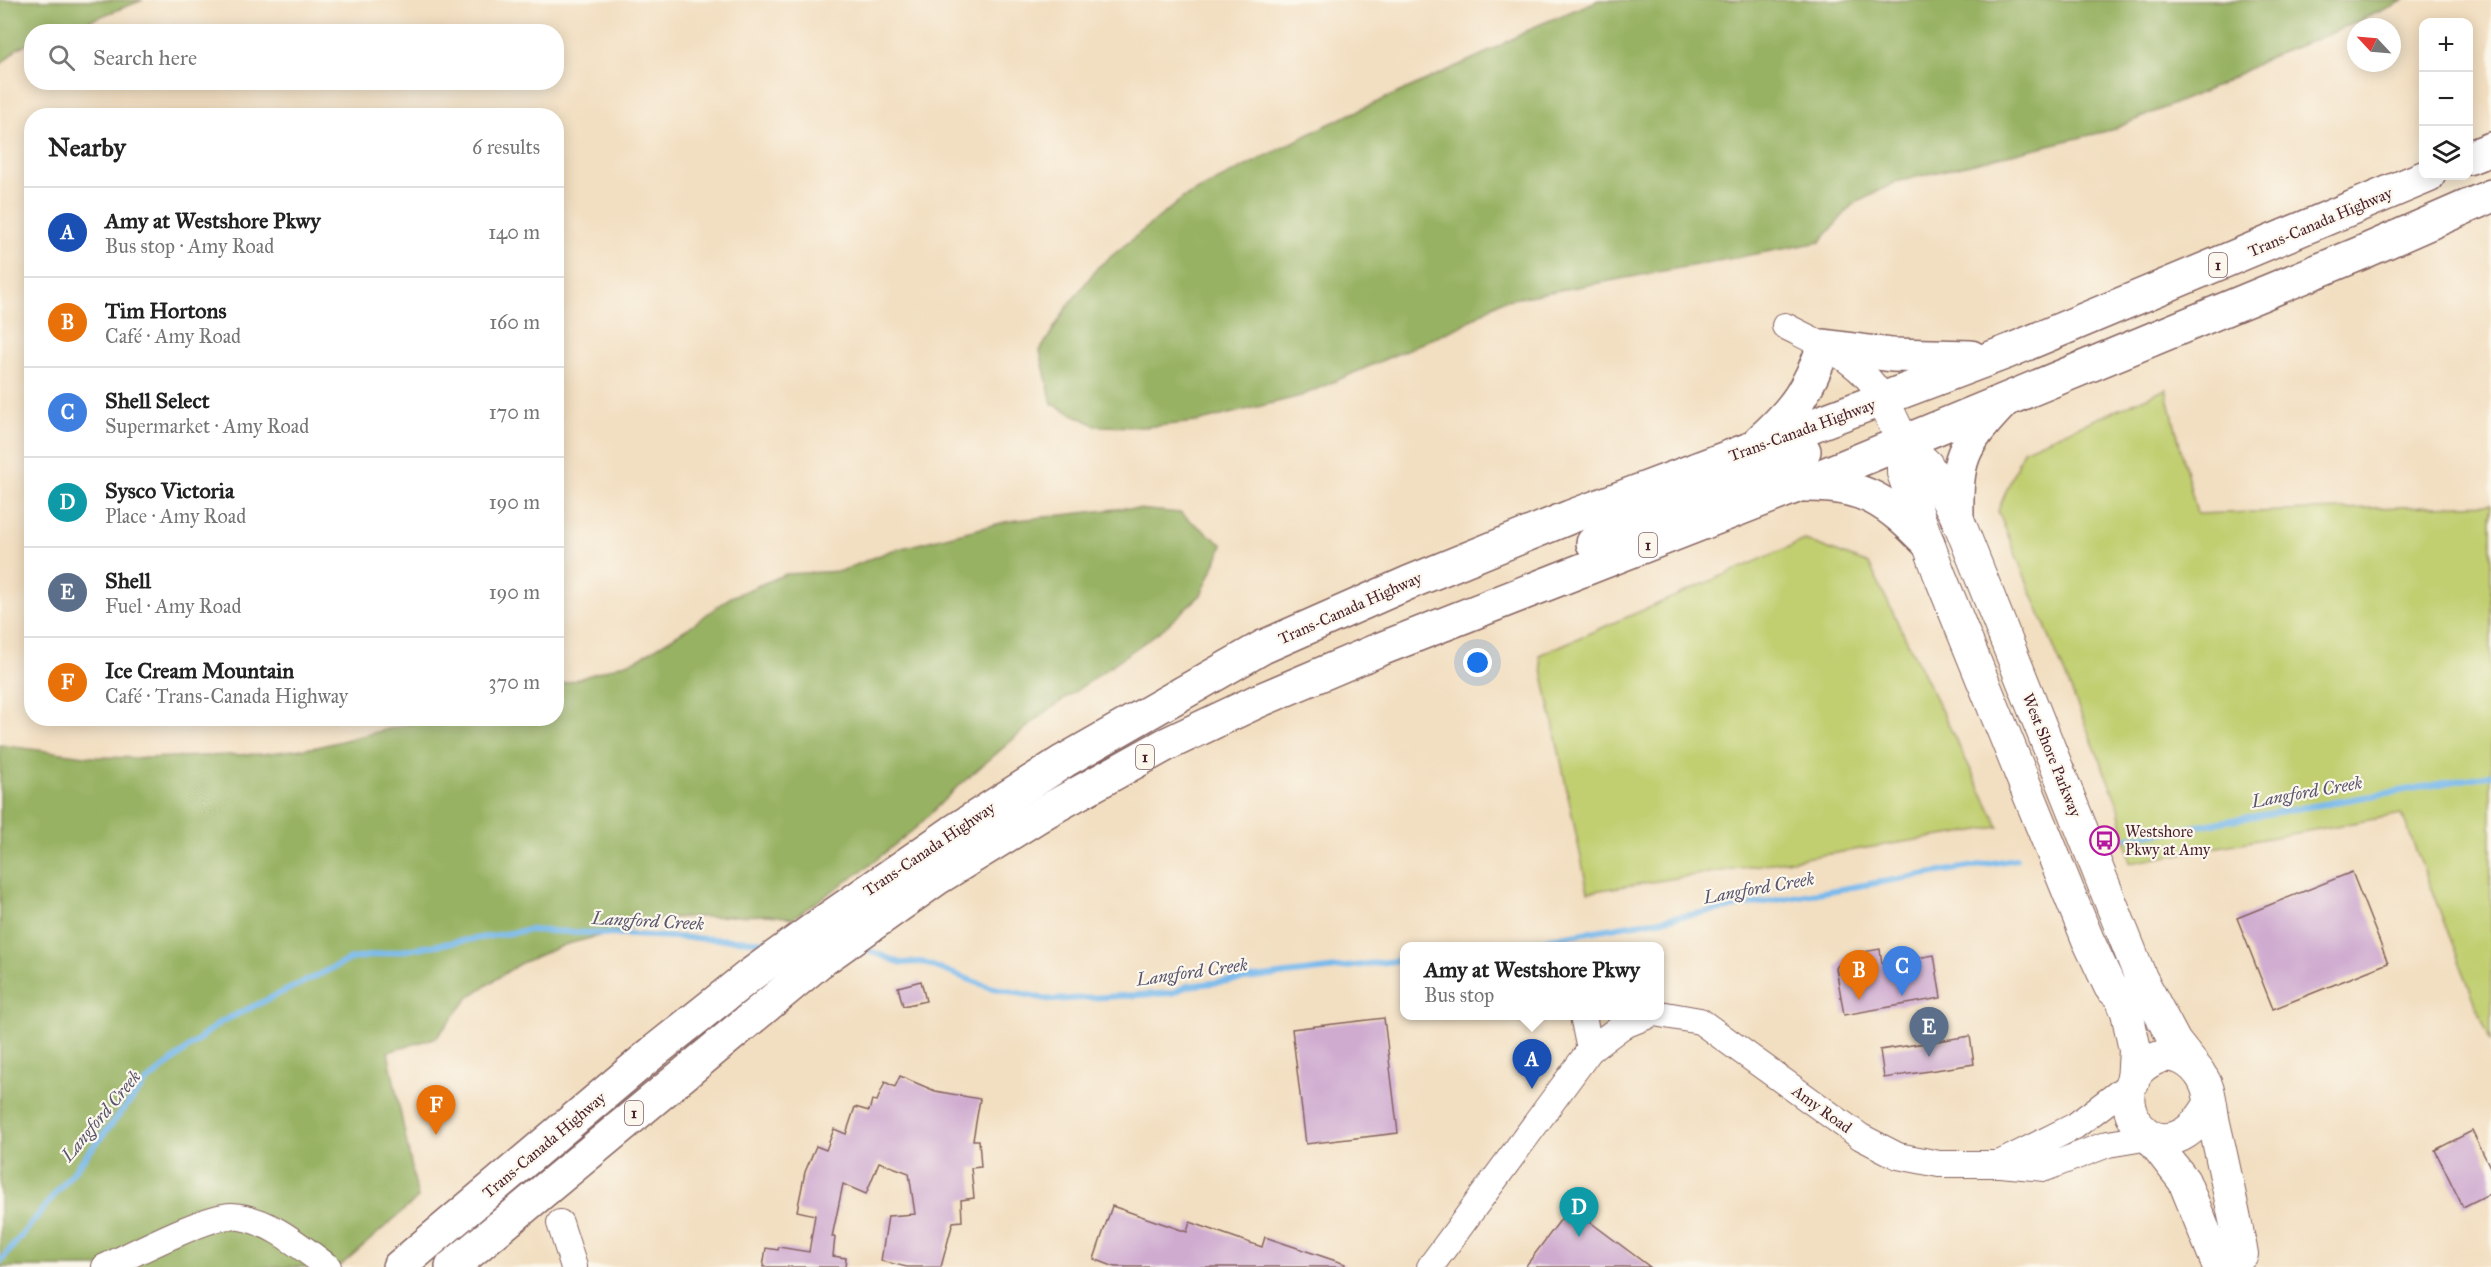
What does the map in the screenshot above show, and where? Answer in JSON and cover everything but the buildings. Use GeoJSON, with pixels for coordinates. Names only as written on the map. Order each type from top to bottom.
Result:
{"type":"FeatureCollection","features":[{"type":"Feature","properties":{"kind":"highway"},"geometry":{"type":"LineString","coordinates":[[2473,156],[2491,149]]}},
{"type":"Feature","properties":{"kind":"highway","name":"Trans-Canada Highway"},"geometry":{"type":"LineString","coordinates":[[399,1267],[656,1050],[749,976],[953,832],[1064,760],[1263,647],[1334,614],[1570,518],[2007,352],[2419,180]]}},
{"type":"Feature","properties":{"kind":"highway","name":"Trans-Canada Highway"},"geometry":{"type":"LineString","coordinates":[[452,1267],[819,962],[946,873],[1048,810],[1165,746],[1258,701],[1498,603],[1797,486],[2361,253],[2491,196]]}},
{"type":"Feature","properties":{"kind":"highway"},"geometry":{"type":"LineString","coordinates":[[1753,448],[1786,417],[1811,382],[1824,346],[1932,358],[1962,358],[2007,352]]}},
{"type":"Feature","properties":{"kind":"highway"},"geometry":{"type":"LineString","coordinates":[[1958,517],[1957,478],[1966,446],[2005,399]]}},
{"type":"Feature","properties":{"kind":"highway"},"geometry":{"type":"LineString","coordinates":[[1498,603],[1528,576],[1554,560],[1816,446],[1843,432],[1883,400]]}},
{"type":"Feature","properties":{"kind":"highway"},"geometry":{"type":"LineString","coordinates":[[1797,486],[1836,485],[1871,496],[1888,505],[1928,543]]}},
{"type":"Feature","properties":{"kind":"highway"},"geometry":{"type":"LineString","coordinates":[[423,1267],[705,1037],[762,996],[819,962]]}},
{"type":"Feature","properties":{"kind":"main road","name":"West Shore Parkway"},"geometry":{"type":"LineString","coordinates":[[1883,400],[1903,442],[1927,465],[1958,517],[2141,978],[2175,1042],[2198,1071]]}},
{"type":"Feature","properties":{"kind":"main road","name":"West Shore Parkway"},"geometry":{"type":"LineString","coordinates":[[1903,442],[1903,473],[1928,543],[2049,847],[2110,987],[2120,996],[2132,1030],[2135,1050],[2122,1090]]}},
{"type":"Feature","properties":{"kind":"main road"},"geometry":{"type":"LineString","coordinates":[[2164,1056],[2184,1059],[2198,1071],[2207,1086],[2204,1115],[2236,1263],[2184,1181],[2150,1137],[2140,1130],[2130,1112],[2129,1098],[2122,1090],[2152,1060],[2164,1056]]}},
{"type":"Feature","properties":{"kind":"main road"},"geometry":{"type":"LineString","coordinates":[[2150,1137],[2171,1139],[2188,1132],[2204,1115]]}},
{"type":"Feature","properties":{"kind":"street"},"geometry":{"type":"LineString","coordinates":[[1785,326],[1858,366],[1876,386],[1883,400]]}},
{"type":"Feature","properties":{"kind":"street","name":"Amy Road"},"geometry":{"type":"LineString","coordinates":[[1664,1014],[1684,1016],[1716,1031],[1821,1110],[1861,1137],[1898,1156],[1939,1164],[2000,1164],[2045,1168],[2108,1144],[2150,1137]]}},
{"type":"Feature","properties":{"kind":"street"},"geometry":{"type":"LineString","coordinates":[[1584,1020],[1590,1050]]}},
{"type":"Feature","properties":{"kind":"street"},"geometry":{"type":"LineString","coordinates":[[1430,1267],[1590,1050],[1622,1026],[1637,1020]]}},
{"type":"Feature","properties":{"kind":"street","name":"Amy Road"},"geometry":{"type":"LineString","coordinates":[[2000,1164],[2075,1126],[2122,1090]]}},
{"type":"Feature","properties":{"kind":"street"},"geometry":{"type":"LineString","coordinates":[[105,1267],[197,1225],[231,1216],[253,1221],[280,1233],[328,1267]]}},
{"type":"Feature","properties":{"kind":"street"},"geometry":{"type":"LineString","coordinates":[[560,1223],[574,1267]]}},
{"type":"Feature","properties":{"kind":"green space"},"geometry":{"type":"Polygon","coordinates":[[[0,0],[143,0],[81,24],[24,24],[24,46],[18,48],[0,65],[0,0]]]}},
{"type":"Feature","properties":{"kind":"green space"},"geometry":{"type":"Polygon","coordinates":[[[1599,0],[2405,0],[2365,18],[2347,18],[2347,26],[2270,57],[2217,86],[2111,130],[1896,182],[1852,205],[1820,242],[1501,301],[1461,326],[1301,396],[1197,422],[1145,427],[1097,426],[1052,404],[1040,351],[1067,307],[1098,267],[1183,198],[1329,124],[1488,52],[1536,26],[1599,0]]]}},
{"type":"Feature","properties":{"kind":"green space"},"geometry":{"type":"Polygon","coordinates":[[[2166,389],[2197,514],[2491,504],[2491,1043],[2402,814],[2130,863],[2119,807],[1998,511],[2023,450],[2166,389]]]}},
{"type":"Feature","properties":{"kind":"green space"},"geometry":{"type":"Polygon","coordinates":[[[1125,508],[1180,513],[1223,545],[1201,595],[1163,629],[1039,717],[955,789],[918,826],[866,868],[793,918],[768,915],[667,918],[564,945],[519,964],[470,996],[437,1037],[388,1052],[418,1198],[339,1267],[0,1267],[0,745],[93,757],[147,758],[262,754],[317,747],[401,726],[564,726],[564,684],[638,659],[688,628],[731,597],[786,574],[841,571],[890,551],[1009,521],[1125,508]]]}},
{"type":"Feature","properties":{"kind":"green space"},"geometry":{"type":"Polygon","coordinates":[[[1805,540],[1869,564],[1999,827],[1588,892],[1539,655],[1805,540]]]}},
{"type":"Feature","properties":{"kind":"waterway","name":"Langford Creek"},"geometry":{"type":"LineString","coordinates":[[2129,838],[2491,775]]}},
{"type":"Feature","properties":{"kind":"waterway","name":"Langford Creek"},"geometry":{"type":"LineString","coordinates":[[1530,942],[2016,859]]}},
{"type":"Feature","properties":{"kind":"waterway","name":"Langford Creek"},"geometry":{"type":"LineString","coordinates":[[0,1262],[145,1083],[219,1023],[351,959],[529,930],[776,942]]}},
{"type":"Feature","properties":{"kind":"waterway","name":"Langford Creek"},"geometry":{"type":"LineString","coordinates":[[860,947],[901,963],[922,962],[989,987],[1052,1000],[1173,993],[1187,986],[1400,960]]}},
{"type":"Feature","properties":{"kind":"place","name":"Westshore Pkwy at Amy"},"geometry":{"type":"Point","coordinates":[2104,840]}},
{"type":"Feature","properties":{"kind":"place","name":"Shell Select"},"geometry":{"type":"Point","coordinates":[1902,996]}},
{"type":"Feature","properties":{"kind":"place","name":"Tim Hortons"},"geometry":{"type":"Point","coordinates":[1859,1000]}},
{"type":"Feature","properties":{"kind":"place","name":"Shell"},"geometry":{"type":"Point","coordinates":[1929,1057]}},
{"type":"Feature","properties":{"kind":"place","name":"Amy at Westshore Pkwy"},"geometry":{"type":"Point","coordinates":[1532,1089]}},
{"type":"Feature","properties":{"kind":"place","name":"Ice Cream Mountain"},"geometry":{"type":"Point","coordinates":[436,1135]}},
{"type":"Feature","properties":{"kind":"place","name":"Sysco Victoria"},"geometry":{"type":"Point","coordinates":[1579,1237]}}]}
